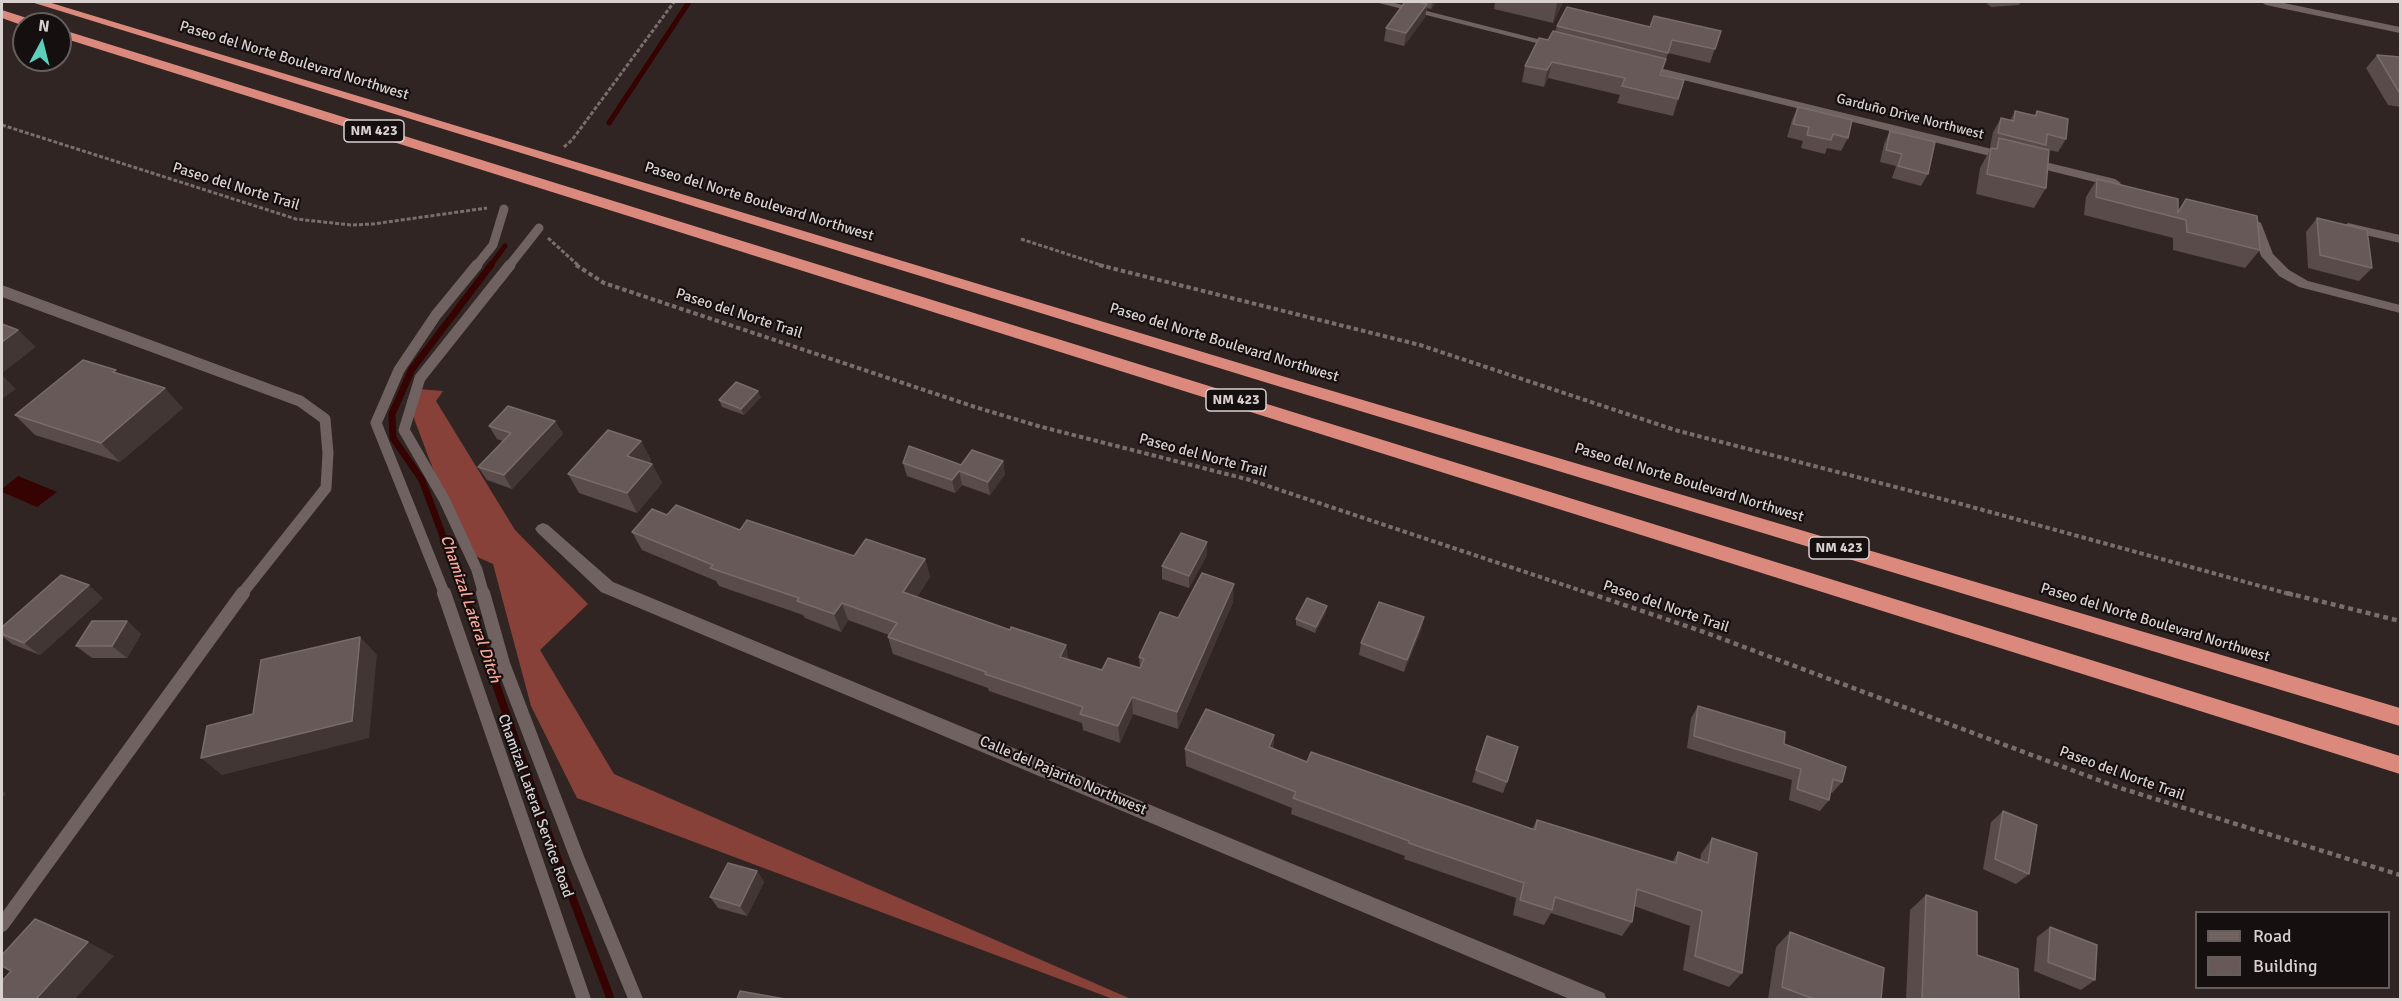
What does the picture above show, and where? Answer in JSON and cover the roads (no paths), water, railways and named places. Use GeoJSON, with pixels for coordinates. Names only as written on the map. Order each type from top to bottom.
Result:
{"type":"FeatureCollection","features":[{"type":"Feature","properties":{"kind":"highway","name":"Paseo del Norte Boulevard Northwest"},"geometry":{"type":"LineString","coordinates":[[37,2],[1277,380],[2400,717]]}},
{"type":"Feature","properties":{"kind":"highway","name":"NM 423"},"geometry":{"type":"LineString","coordinates":[[72,37],[2400,765]]}},
{"type":"Feature","properties":{"kind":"street"},"geometry":{"type":"LineString","coordinates":[[1380,2],[1565,47]]}},
{"type":"Feature","properties":{"kind":"street"},"geometry":{"type":"LineString","coordinates":[[2266,2],[2400,30]]}},
{"type":"Feature","properties":{"kind":"street","name":"Garduño Drive Northwest"},"geometry":{"type":"LineString","coordinates":[[1635,65],[2122,185]]}},
{"type":"Feature","properties":{"kind":"street"},"geometry":{"type":"LineString","coordinates":[[2238,214],[2257,226],[2267,256],[2284,273],[2304,284],[2400,309]]}},
{"type":"Feature","properties":{"kind":"street"},"geometry":{"type":"LineString","coordinates":[[2340,225],[2400,239]]}},
{"type":"Feature","properties":{"kind":"street","name":"Calle del Pajarito Northwest"},"geometry":{"type":"LineString","coordinates":[[543,529],[607,587],[1577,995],[1597,999]]}},
{"type":"Feature","properties":{"kind":"lane","name":"Chamizal Lateral Service Road"},"geometry":{"type":"LineString","coordinates":[[504,209],[493,245],[436,315],[399,370],[376,423],[443,589],[454,630],[584,999]]}},
{"type":"Feature","properties":{"kind":"lane","name":"Chamizal Lateral Service Road"},"geometry":{"type":"LineString","coordinates":[[539,228],[420,378],[404,430],[444,499],[477,570],[503,664],[578,860],[636,999]]}},
{"type":"Feature","properties":{"kind":"lane"},"geometry":{"type":"LineString","coordinates":[[2,291],[300,401],[325,419],[328,453],[326,488],[215,628],[2,925]]}},
{"type":"Feature","properties":{"kind":"waterway","name":"Chamizal Lateral Ditch"},"geometry":{"type":"LineString","coordinates":[[609,123],[689,2]]}},
{"type":"Feature","properties":{"kind":"waterway","name":"Chamizal Lateral Ditch"},"geometry":{"type":"LineString","coordinates":[[490,266],[505,246]]}},
{"type":"Feature","properties":{"kind":"waterway","name":"Chamizal Lateral Ditch"},"geometry":{"type":"LineString","coordinates":[[465,595],[422,480],[393,438],[392,414],[412,369],[491,265]]}},
{"type":"Feature","properties":{"kind":"waterway","name":"Chamizal Lateral Ditch"},"geometry":{"type":"LineString","coordinates":[[464,593],[548,833],[611,1000]]}}]}
